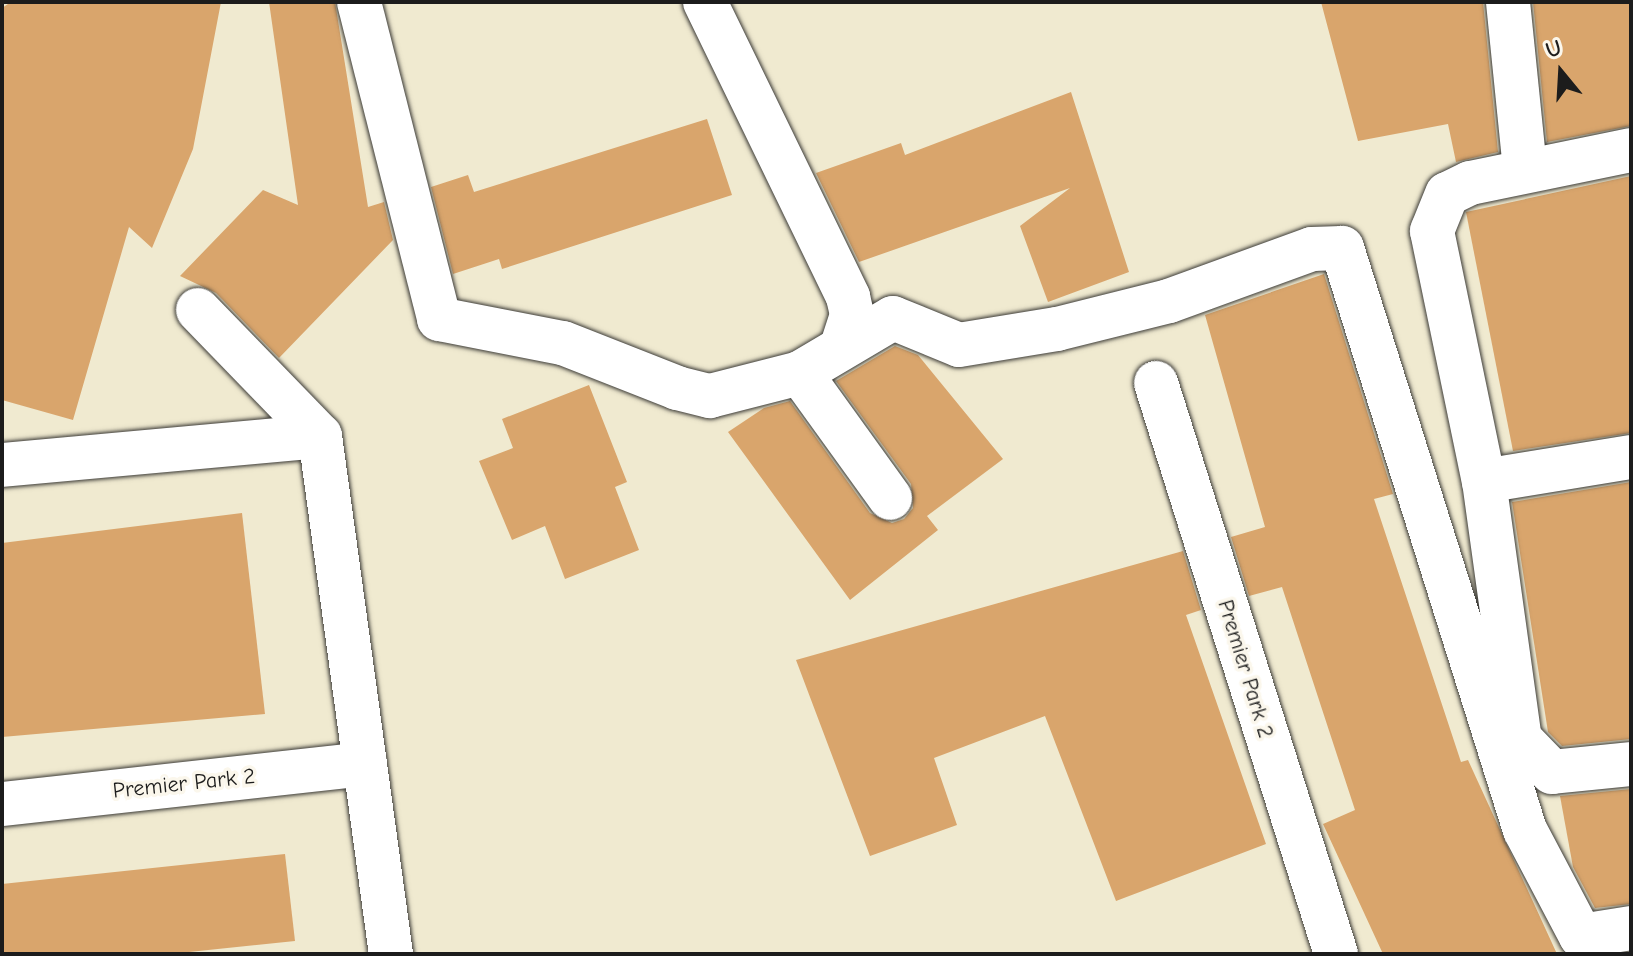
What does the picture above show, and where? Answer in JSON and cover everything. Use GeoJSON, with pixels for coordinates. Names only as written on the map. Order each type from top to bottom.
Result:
{"type":"FeatureCollection","features":[{"type":"Feature","properties":{"kind":"street"},"geometry":{"type":"LineString","coordinates":[[359,2],[439,319],[563,343],[710,396],[800,373],[842,345],[893,318],[959,345],[1057,329],[1169,301],[1312,249],[1342,248],[1525,830],[1574,926],[1612,932]]}},
{"type":"Feature","properties":{"kind":"street"},"geometry":{"type":"LineString","coordinates":[[705,2],[848,297],[852,315],[842,345]]}},
{"type":"Feature","properties":{"kind":"street"},"geometry":{"type":"LineString","coordinates":[[1508,2],[1525,169]]}},
{"type":"Feature","properties":{"kind":"street"},"geometry":{"type":"LineString","coordinates":[[1631,150],[1525,169],[1447,194],[1432,231],[1484,481],[1520,739],[1552,772],[1631,764]]}},
{"type":"Feature","properties":{"kind":"street"},"geometry":{"type":"LineString","coordinates":[[198,310],[320,436],[391,954]]}},
{"type":"Feature","properties":{"kind":"street"},"geometry":{"type":"LineString","coordinates":[[800,373],[890,498]]}},
{"type":"Feature","properties":{"kind":"street","name":"Premier Park 2"},"geometry":{"type":"LineString","coordinates":[[1156,383],[1336,954]]}},
{"type":"Feature","properties":{"kind":"street"},"geometry":{"type":"LineString","coordinates":[[2,465],[320,436]]}},
{"type":"Feature","properties":{"kind":"street"},"geometry":{"type":"LineString","coordinates":[[1484,481],[1631,457]]}},
{"type":"Feature","properties":{"kind":"street","name":"Premier Park 2"},"geometry":{"type":"LineString","coordinates":[[2,804],[365,764]]}},
{"type":"Feature","properties":{"kind":"building"},"geometry":{"type":"Polygon","coordinates":[[[11,2],[221,2],[193,149],[152,248],[129,227],[73,420],[2,400],[2,8],[11,2]]]}},
{"type":"Feature","properties":{"kind":"building"},"geometry":{"type":"Polygon","coordinates":[[[269,2],[335,2],[368,207],[384,202],[393,240],[279,358],[216,293],[180,276],[263,190],[298,205],[269,2]]]}},
{"type":"Feature","properties":{"kind":"building"},"geometry":{"type":"Polygon","coordinates":[[[1321,2],[1483,2],[1498,152],[1456,162],[1448,124],[1358,141],[1321,2]]]}},
{"type":"Feature","properties":{"kind":"building"},"geometry":{"type":"Polygon","coordinates":[[[1533,2],[1631,2],[1631,126],[1547,142],[1533,2]]]}},
{"type":"Feature","properties":{"kind":"building"},"geometry":{"type":"Polygon","coordinates":[[[1071,92],[1129,272],[1048,302],[1020,226],[1070,188],[859,262],[816,173],[901,143],[905,155],[1071,92]]]}},
{"type":"Feature","properties":{"kind":"building"},"geometry":{"type":"Polygon","coordinates":[[[707,119],[732,195],[502,269],[499,259],[453,274],[431,187],[468,175],[474,192],[707,119]]]}},
{"type":"Feature","properties":{"kind":"building"},"geometry":{"type":"Polygon","coordinates":[[[1631,176],[1631,433],[1513,451],[1466,212],[1631,176]]]}},
{"type":"Feature","properties":{"kind":"building"},"geometry":{"type":"Polygon","coordinates":[[[1324,274],[1393,494],[1374,499],[1461,762],[1468,760],[1557,954],[1383,954],[1323,824],[1355,810],[1282,587],[1249,596],[1231,537],[1265,527],[1205,315],[1324,274]]]}},
{"type":"Feature","properties":{"kind":"building"},"geometry":{"type":"Polygon","coordinates":[[[895,346],[918,355],[1003,459],[927,516],[938,530],[850,600],[728,432],[764,408],[790,401],[870,513],[892,523],[904,519],[913,508],[911,484],[836,381],[895,346]]]}},
{"type":"Feature","properties":{"kind":"building"},"geometry":{"type":"Polygon","coordinates":[[[589,385],[627,482],[615,487],[639,550],[565,579],[545,526],[512,540],[479,461],[513,448],[502,419],[589,385]]]}},
{"type":"Feature","properties":{"kind":"building"},"geometry":{"type":"Polygon","coordinates":[[[1631,482],[1631,739],[1562,746],[1548,732],[1512,502],[1631,482]]]}},
{"type":"Feature","properties":{"kind":"building"},"geometry":{"type":"Polygon","coordinates":[[[242,513],[265,714],[2,737],[2,543],[242,513]]]}},
{"type":"Feature","properties":{"kind":"building"},"geometry":{"type":"Polygon","coordinates":[[[1183,551],[1201,610],[1186,615],[1266,844],[1116,901],[1045,716],[934,758],[957,825],[870,856],[796,660],[1183,551]]]}},
{"type":"Feature","properties":{"kind":"building"},"geometry":{"type":"Polygon","coordinates":[[[1631,789],[1631,904],[1595,908],[1573,867],[1560,796],[1631,789]]]}},
{"type":"Feature","properties":{"kind":"building"},"geometry":{"type":"Polygon","coordinates":[[[285,854],[295,941],[170,954],[2,954],[2,884],[285,854]]]}}]}
